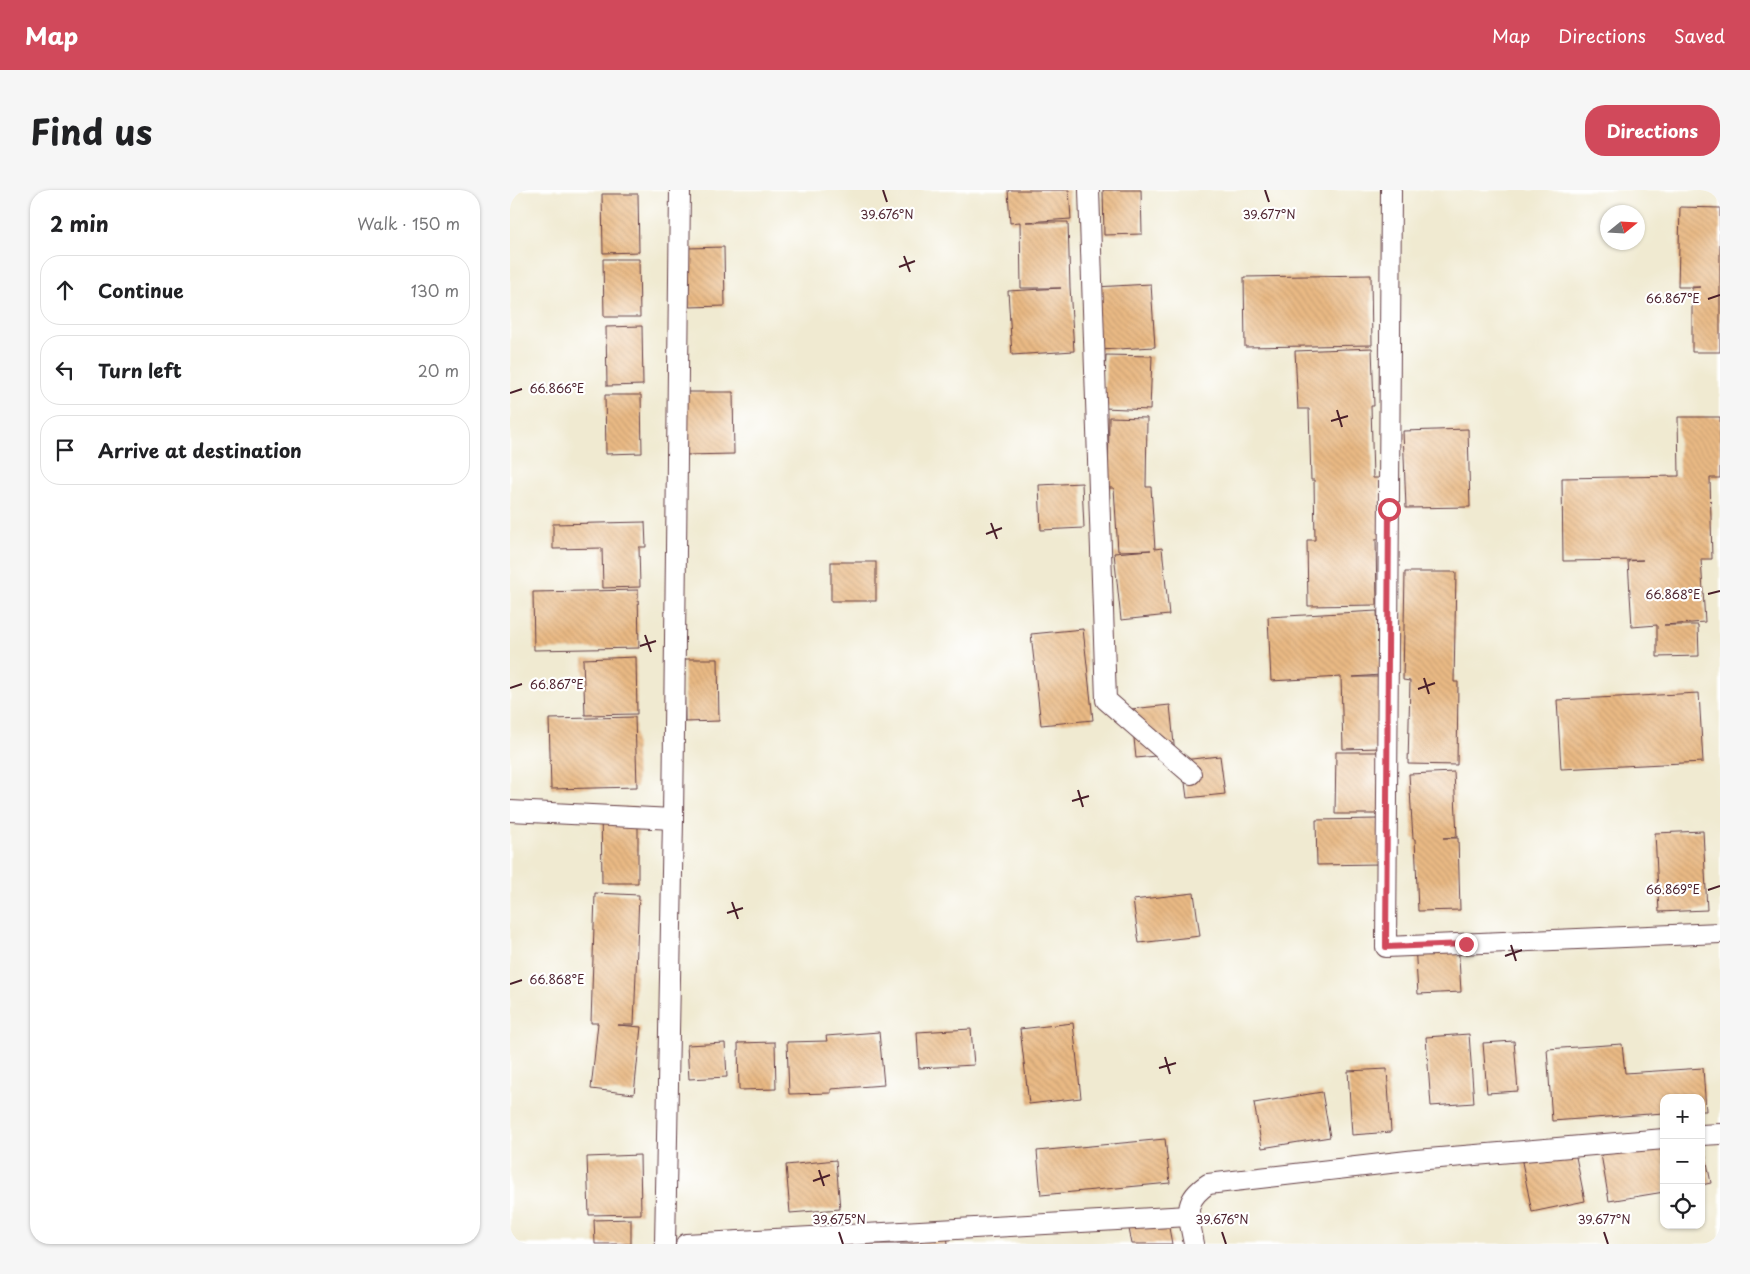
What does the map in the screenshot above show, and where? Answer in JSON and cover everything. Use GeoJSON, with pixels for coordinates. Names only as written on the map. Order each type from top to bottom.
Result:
{"type":"FeatureCollection","features":[{"type":"Feature","properties":{"kind":"street"},"geometry":{"type":"LineString","coordinates":[[665,1244],[673,819],[680,190]]}},
{"type":"Feature","properties":{"kind":"street"},"geometry":{"type":"LineString","coordinates":[[1089,190],[1106,700],[1191,774]]}},
{"type":"Feature","properties":{"kind":"street"},"geometry":{"type":"LineString","coordinates":[[1391,190],[1386,947],[1720,933]]}},
{"type":"Feature","properties":{"kind":"street"},"geometry":{"type":"LineString","coordinates":[[510,811],[673,819]]}},
{"type":"Feature","properties":{"kind":"street"},"geometry":{"type":"LineString","coordinates":[[1705,1135],[1720,1134]]}},
{"type":"Feature","properties":{"kind":"street"},"geometry":{"type":"LineString","coordinates":[[1194,1244],[1189,1216],[1190,1203],[1196,1192],[1208,1184],[1416,1160],[1660,1138]]}},
{"type":"Feature","properties":{"kind":"street"},"geometry":{"type":"LineString","coordinates":[[686,1244],[1189,1216]]}},
{"type":"Feature","properties":{"kind":"building"},"geometry":{"type":"Polygon","coordinates":[[[1008,190],[1069,190],[1071,219],[1026,222],[1068,222],[1074,351],[1012,355],[1008,291],[1061,288],[1021,288],[1020,222],[1010,223],[1008,190]]]}},
{"type":"Feature","properties":{"kind":"building"},"geometry":{"type":"Polygon","coordinates":[[[1103,190],[1141,190],[1142,234],[1104,235],[1103,190]]]}},
{"type":"Feature","properties":{"kind":"building"},"geometry":{"type":"Polygon","coordinates":[[[602,194],[638,194],[639,252],[603,253],[602,194]]]}},
{"type":"Feature","properties":{"kind":"building"},"geometry":{"type":"Polygon","coordinates":[[[1680,207],[1720,208],[1720,352],[1692,352],[1692,288],[1700,287],[1678,287],[1680,207]]]}},
{"type":"Feature","properties":{"kind":"building"},"geometry":{"type":"Polygon","coordinates":[[[724,247],[725,306],[689,307],[688,248],[724,247]]]}},
{"type":"Feature","properties":{"kind":"building"},"geometry":{"type":"Polygon","coordinates":[[[603,259],[639,259],[640,317],[604,317],[603,259]]]}},
{"type":"Feature","properties":{"kind":"building"},"geometry":{"type":"Polygon","coordinates":[[[1371,275],[1372,345],[1245,347],[1244,277],[1371,275]]]}},
{"type":"Feature","properties":{"kind":"building"},"geometry":{"type":"Polygon","coordinates":[[[1151,284],[1155,347],[1099,350],[1095,287],[1151,284]]]}},
{"type":"Feature","properties":{"kind":"building"},"geometry":{"type":"Polygon","coordinates":[[[642,326],[643,385],[607,386],[606,327],[642,326]]]}},
{"type":"Feature","properties":{"kind":"building"},"geometry":{"type":"Polygon","coordinates":[[[1372,348],[1374,406],[1371,406],[1373,478],[1379,478],[1381,539],[1376,539],[1377,605],[1308,606],[1307,540],[1315,540],[1314,480],[1311,480],[1309,409],[1298,409],[1295,351],[1372,348]]]}},
{"type":"Feature","properties":{"kind":"building"},"geometry":{"type":"Polygon","coordinates":[[[1106,355],[1152,356],[1150,410],[1104,408],[1106,355]]]}},
{"type":"Feature","properties":{"kind":"building"},"geometry":{"type":"Polygon","coordinates":[[[683,392],[733,392],[734,454],[684,455],[683,392]]]}},
{"type":"Feature","properties":{"kind":"building"},"geometry":{"type":"Polygon","coordinates":[[[605,395],[641,395],[642,453],[606,454],[605,395]]]}},
{"type":"Feature","properties":{"kind":"building"},"geometry":{"type":"Polygon","coordinates":[[[1109,417],[1147,418],[1146,487],[1151,487],[1155,549],[1162,548],[1169,615],[1121,620],[1114,553],[1151,550],[1118,551],[1114,488],[1108,488],[1109,417]]]}},
{"type":"Feature","properties":{"kind":"building"},"geometry":{"type":"Polygon","coordinates":[[[1678,417],[1720,417],[1720,478],[1710,478],[1712,559],[1701,559],[1705,622],[1664,625],[1698,625],[1699,656],[1657,657],[1657,625],[1632,627],[1628,561],[1643,560],[1563,561],[1562,478],[1679,476],[1678,417]]]}},
{"type":"Feature","properties":{"kind":"building"},"geometry":{"type":"Polygon","coordinates":[[[1468,429],[1470,507],[1406,508],[1403,431],[1468,429]]]}},
{"type":"Feature","properties":{"kind":"building"},"geometry":{"type":"Polygon","coordinates":[[[1082,483],[1084,528],[1041,530],[1039,485],[1082,483]]]}},
{"type":"Feature","properties":{"kind":"building"},"geometry":{"type":"Polygon","coordinates":[[[645,522],[646,547],[639,547],[640,587],[603,588],[602,548],[553,549],[553,524],[645,522]]]}},
{"type":"Feature","properties":{"kind":"building"},"geometry":{"type":"Polygon","coordinates":[[[831,562],[876,562],[876,601],[831,601],[831,562]]]}},
{"type":"Feature","properties":{"kind":"building"},"geometry":{"type":"Polygon","coordinates":[[[1405,572],[1456,572],[1454,682],[1458,682],[1457,765],[1408,764],[1410,681],[1403,680],[1405,572]]]}},
{"type":"Feature","properties":{"kind":"building"},"geometry":{"type":"Polygon","coordinates":[[[638,590],[639,648],[534,650],[533,592],[638,590]]]}},
{"type":"Feature","properties":{"kind":"building"},"geometry":{"type":"Polygon","coordinates":[[[1377,611],[1380,675],[1353,677],[1380,677],[1381,748],[1343,749],[1341,677],[1271,681],[1268,617],[1377,611]]]}},
{"type":"Feature","properties":{"kind":"building"},"geometry":{"type":"Polygon","coordinates":[[[1083,629],[1093,720],[1041,725],[1031,634],[1083,629]]]}},
{"type":"Feature","properties":{"kind":"building"},"geometry":{"type":"Polygon","coordinates":[[[636,657],[637,714],[585,715],[583,659],[636,657]]]}},
{"type":"Feature","properties":{"kind":"building"},"geometry":{"type":"Polygon","coordinates":[[[684,659],[718,659],[719,721],[685,722],[684,659]]]}},
{"type":"Feature","properties":{"kind":"building"},"geometry":{"type":"Polygon","coordinates":[[[1699,693],[1703,762],[1561,769],[1557,700],[1699,693]]]}},
{"type":"Feature","properties":{"kind":"building"},"geometry":{"type":"Polygon","coordinates":[[[1170,705],[1175,754],[1136,758],[1131,709],[1170,705]]]}},
{"type":"Feature","properties":{"kind":"building"},"geometry":{"type":"Polygon","coordinates":[[[635,717],[637,787],[551,789],[549,719],[635,717]]]}},
{"type":"Feature","properties":{"kind":"building"},"geometry":{"type":"Polygon","coordinates":[[[1336,752],[1383,752],[1382,814],[1335,814],[1336,752]]]}},
{"type":"Feature","properties":{"kind":"building"},"geometry":{"type":"Polygon","coordinates":[[[1220,756],[1225,794],[1187,798],[1182,760],[1220,756]]]}},
{"type":"Feature","properties":{"kind":"building"},"geometry":{"type":"Polygon","coordinates":[[[1454,772],[1457,837],[1443,838],[1458,838],[1460,910],[1418,911],[1415,839],[1413,839],[1409,774],[1454,772]]]}},
{"type":"Feature","properties":{"kind":"building"},"geometry":{"type":"Polygon","coordinates":[[[601,807],[638,807],[638,883],[602,883],[601,807]]]}},
{"type":"Feature","properties":{"kind":"building"},"geometry":{"type":"Polygon","coordinates":[[[1378,819],[1379,864],[1317,865],[1316,820],[1378,819]]]}},
{"type":"Feature","properties":{"kind":"building"},"geometry":{"type":"Polygon","coordinates":[[[1703,831],[1707,910],[1659,912],[1655,833],[1703,831]]]}},
{"type":"Feature","properties":{"kind":"building"},"geometry":{"type":"Polygon","coordinates":[[[595,893],[639,895],[634,1025],[618,1025],[641,1027],[634,1094],[591,1089],[598,1023],[591,1023],[595,893]]]}},
{"type":"Feature","properties":{"kind":"building"},"geometry":{"type":"Polygon","coordinates":[[[1194,893],[1200,936],[1139,943],[1133,900],[1194,893]]]}},
{"type":"Feature","properties":{"kind":"building"},"geometry":{"type":"Polygon","coordinates":[[[1458,941],[1461,992],[1418,994],[1415,944],[1458,941]]]}},
{"type":"Feature","properties":{"kind":"building"},"geometry":{"type":"Polygon","coordinates":[[[1073,1023],[1081,1098],[1029,1104],[1020,1029],[1073,1023]]]}},
{"type":"Feature","properties":{"kind":"building"},"geometry":{"type":"Polygon","coordinates":[[[971,1029],[974,1065],[919,1068],[917,1032],[971,1029]]]}},
{"type":"Feature","properties":{"kind":"building"},"geometry":{"type":"Polygon","coordinates":[[[879,1032],[884,1085],[831,1089],[831,1093],[789,1094],[787,1042],[827,1041],[826,1036],[879,1032]]]}},
{"type":"Feature","properties":{"kind":"building"},"geometry":{"type":"Polygon","coordinates":[[[1469,1034],[1474,1103],[1431,1106],[1426,1037],[1469,1034]]]}},
{"type":"Feature","properties":{"kind":"building"},"geometry":{"type":"Polygon","coordinates":[[[1514,1041],[1518,1091],[1487,1093],[1483,1043],[1514,1041]]]}},
{"type":"Feature","properties":{"kind":"building"},"geometry":{"type":"Polygon","coordinates":[[[775,1042],[776,1089],[739,1090],[738,1043],[775,1042]]]}},
{"type":"Feature","properties":{"kind":"building"},"geometry":{"type":"Polygon","coordinates":[[[725,1043],[727,1077],[689,1079],[687,1045],[725,1043]]]}},
{"type":"Feature","properties":{"kind":"building"},"geometry":{"type":"Polygon","coordinates":[[[1622,1044],[1625,1073],[1703,1068],[1705,1094],[1660,1094],[1660,1113],[1552,1121],[1547,1049],[1622,1044]]]}},
{"type":"Feature","properties":{"kind":"building"},"geometry":{"type":"Polygon","coordinates":[[[1387,1069],[1391,1132],[1352,1135],[1348,1071],[1387,1069]]]}},
{"type":"Feature","properties":{"kind":"building"},"geometry":{"type":"Polygon","coordinates":[[[1322,1092],[1330,1137],[1262,1148],[1254,1103],[1322,1092]]]}},
{"type":"Feature","properties":{"kind":"building"},"geometry":{"type":"Polygon","coordinates":[[[1165,1139],[1170,1183],[1041,1195],[1037,1151],[1165,1139]]]}},
{"type":"Feature","properties":{"kind":"building"},"geometry":{"type":"Polygon","coordinates":[[[1660,1144],[1660,1193],[1609,1201],[1601,1154],[1660,1144]]]}},
{"type":"Feature","properties":{"kind":"building"},"geometry":{"type":"Polygon","coordinates":[[[1575,1152],[1585,1201],[1532,1212],[1522,1162],[1575,1152]]]}},
{"type":"Feature","properties":{"kind":"building"},"geometry":{"type":"Polygon","coordinates":[[[1705,1153],[1711,1183],[1705,1184],[1705,1153]]]}},
{"type":"Feature","properties":{"kind":"building"},"geometry":{"type":"Polygon","coordinates":[[[640,1155],[641,1214],[589,1215],[587,1157],[640,1155]]]}},
{"type":"Feature","properties":{"kind":"building"},"geometry":{"type":"Polygon","coordinates":[[[836,1160],[840,1209],[790,1213],[786,1165],[836,1160]]]}},
{"type":"Feature","properties":{"kind":"building"},"geometry":{"type":"Polygon","coordinates":[[[1167,1217],[1172,1244],[1132,1244],[1128,1224],[1167,1217]]]}},
{"type":"Feature","properties":{"kind":"building"},"geometry":{"type":"Polygon","coordinates":[[[631,1219],[631,1244],[595,1244],[594,1220],[631,1219]]]}},
{"type":"Feature","properties":{"kind":"building"},"geometry":{"type":"Polygon","coordinates":[[[947,1235],[948,1244],[826,1244],[947,1235]]]}},
{"type":"Feature","properties":{"kind":"route"},"geometry":{"type":"LineString","coordinates":[[1389,509],[1386,947],[1466,944]]}}]}
